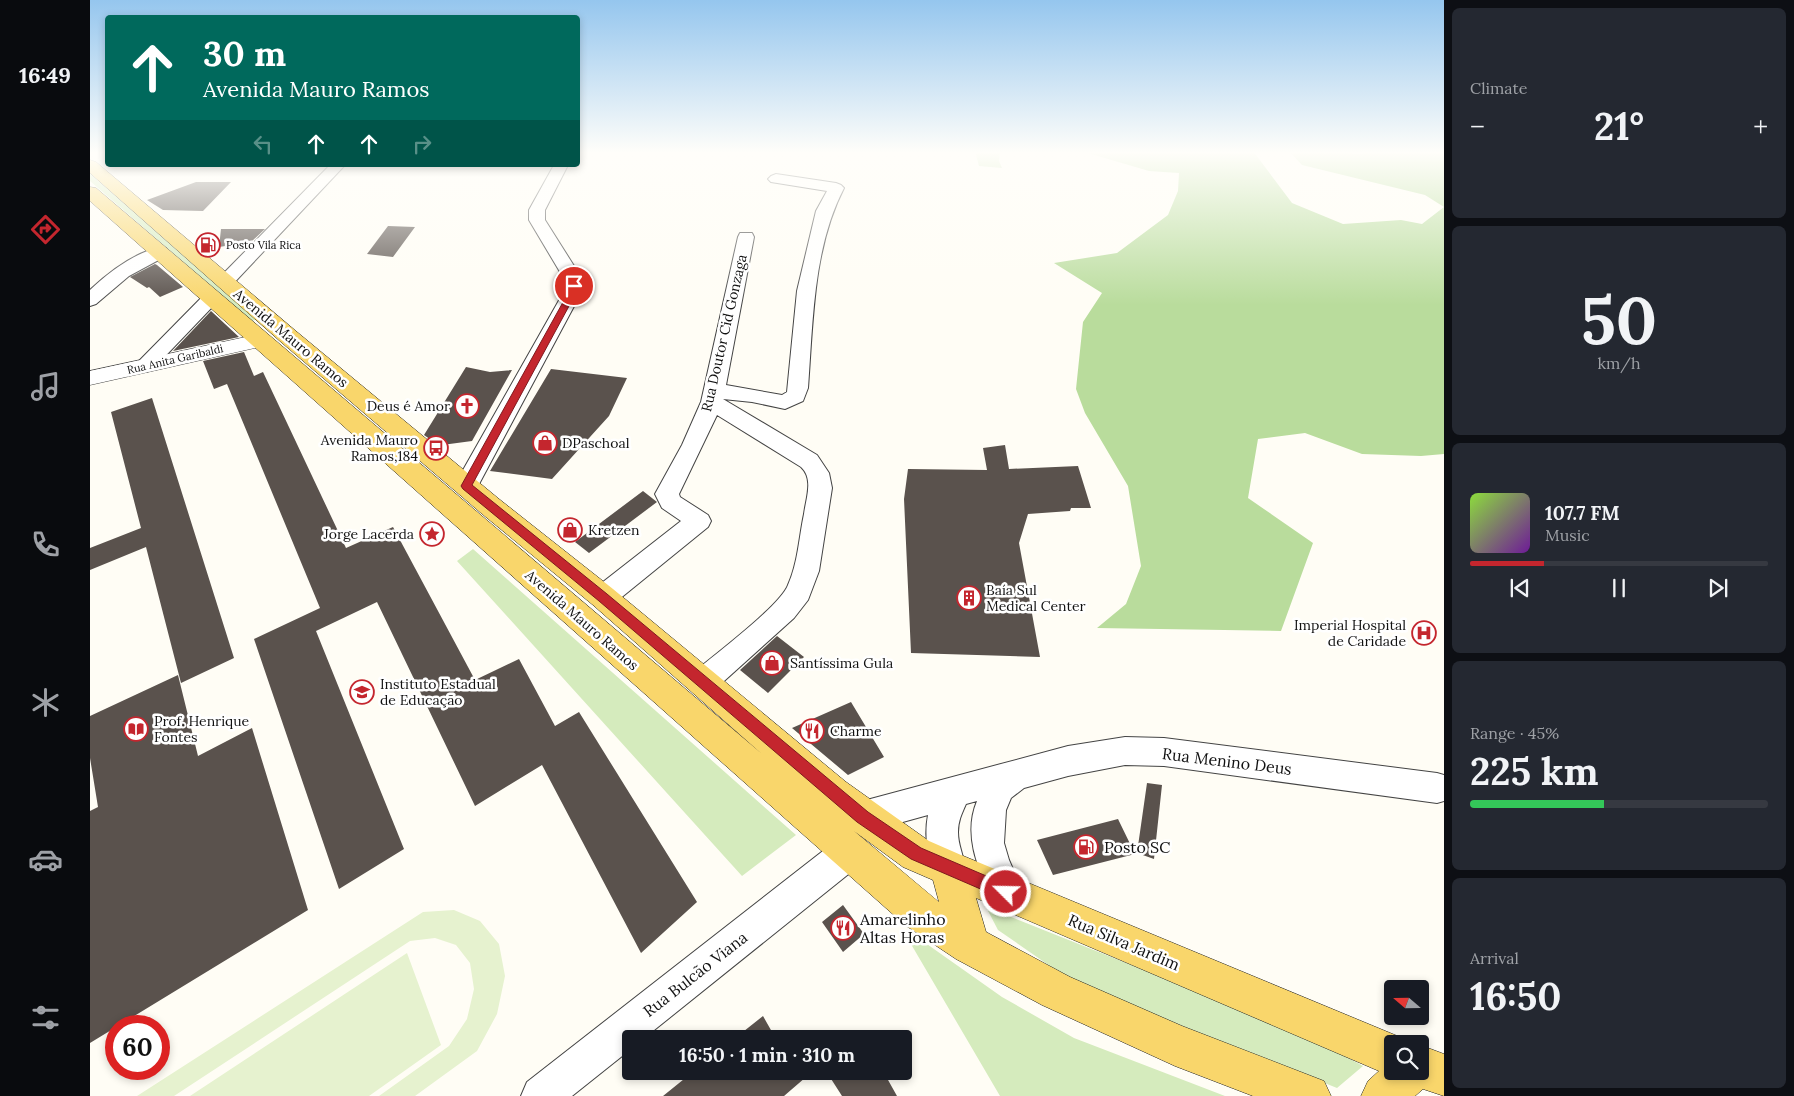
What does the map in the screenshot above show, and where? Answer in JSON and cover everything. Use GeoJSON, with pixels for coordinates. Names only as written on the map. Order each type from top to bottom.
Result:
{"type":"FeatureCollection","features":[{"type":"Feature","properties":{"kind":"main road","name":"Avenida Mauro Ramos"},"geometry":{"type":"LineString","coordinates":[[102,202],[211,298],[270,335],[466,486],[603,597],[863,817]]}},
{"type":"Feature","properties":{"kind":"main road","name":"Avenida Mauro Ramos"},"geometry":{"type":"LineString","coordinates":[[133,202],[226,282],[270,335],[849,852]]}},
{"type":"Feature","properties":{"kind":"main road","name":"Rua Silva Jardim"},"geometry":{"type":"LineString","coordinates":[[863,817],[916,854],[1384,1052]]}},
{"type":"Feature","properties":{"kind":"main road"},"geometry":{"type":"LineString","coordinates":[[849,852],[919,911],[970,945],[1056,991],[1266,1087],[1310,1096]]}},
{"type":"Feature","properties":{"kind":"main road"},"geometry":{"type":"LineString","coordinates":[[948,868],[970,945]]}},
{"type":"Feature","properties":{"kind":"main road"},"geometry":{"type":"LineString","coordinates":[[1429,1070],[1444,1076]]}},
{"type":"Feature","properties":{"kind":"main road"},"geometry":{"type":"LineString","coordinates":[[1383,1096],[1400,1080]]}},
{"type":"Feature","properties":{"kind":"street"},"geometry":{"type":"LineString","coordinates":[[226,282],[302,202]]}},
{"type":"Feature","properties":{"kind":"street"},"geometry":{"type":"LineString","coordinates":[[466,486],[571,295],[574,286],[572,277],[537,220],[537,210],[541,202]]}},
{"type":"Feature","properties":{"kind":"street"},"geometry":{"type":"LineString","coordinates":[[713,396],[752,395],[785,402],[796,396],[806,291],[824,211],[829,202]]}},
{"type":"Feature","properties":{"kind":"street","name":"Rua Doutor Cid Gonzaga"},"geometry":{"type":"LineString","coordinates":[[603,597],[699,522],[670,502],[667,494],[694,445],[713,396],[746,237]]}},
{"type":"Feature","properties":{"kind":"street"},"geometry":{"type":"LineString","coordinates":[[90,300],[116,276],[144,259],[160,252]]}},
{"type":"Feature","properties":{"kind":"street"},"geometry":{"type":"LineString","coordinates":[[145,366],[211,298]]}},
{"type":"Feature","properties":{"kind":"street","name":"Rua Anita Garibaldi"},"geometry":{"type":"LineString","coordinates":[[90,378],[270,335]]}},
{"type":"Feature","properties":{"kind":"street"},"geometry":{"type":"LineString","coordinates":[[704,682],[785,610],[799,592],[806,572],[820,488],[820,476],[816,468],[809,461],[713,396]]}},
{"type":"Feature","properties":{"kind":"street","name":"Rua Menino Deus"},"geometry":{"type":"LineString","coordinates":[[863,817],[1068,760],[1125,751],[1164,752],[1437,788]]}},
{"type":"Feature","properties":{"kind":"street","name":"Rua Menino Deus"},"geometry":{"type":"LineString","coordinates":[[1006,892],[993,863],[988,843],[990,809],[1000,787],[1018,774]]}},
{"type":"Feature","properties":{"kind":"street"},"geometry":{"type":"LineString","coordinates":[[948,868],[942,832],[944,816],[956,791]]}},
{"type":"Feature","properties":{"kind":"street","name":"Rua Bulcão Viana"},"geometry":{"type":"LineString","coordinates":[[541,1096],[849,852]]}},
{"type":"Feature","properties":{"kind":"green space"},"geometry":{"type":"Polygon","coordinates":[[[114,202],[122,202],[256,318],[251,321],[114,202]]]}},
{"type":"Feature","properties":{"kind":"green space"},"geometry":{"type":"Polygon","coordinates":[[[1173,202],[1291,202],[1343,224],[1401,220],[1422,224],[1444,207],[1444,454],[1421,456],[1362,454],[1305,433],[1258,439],[1248,498],[1313,543],[1281,631],[1097,628],[1126,604],[1141,566],[1128,486],[1085,413],[1076,389],[1083,322],[1102,293],[1054,263],[1117,253],[1168,215],[1173,202]]]}},
{"type":"Feature","properties":{"kind":"green space"},"geometry":{"type":"Polygon","coordinates":[[[1436,202],[1444,202],[1444,207],[1436,202]]]}},
{"type":"Feature","properties":{"kind":"green space"},"geometry":{"type":"Polygon","coordinates":[[[473,549],[796,835],[742,876],[457,561],[473,549]]]}},
{"type":"Feature","properties":{"kind":"green space"},"geometry":{"type":"Polygon","coordinates":[[[986,907],[1307,1035],[1363,1066],[1337,1088],[1073,982],[998,930],[986,907]]]}},
{"type":"Feature","properties":{"kind":"green space"},"geometry":{"type":"Polygon","coordinates":[[[454,910],[480,921],[499,944],[505,976],[497,1014],[477,1051],[415,1096],[379,1096],[449,1046],[467,1019],[474,989],[470,963],[456,945],[435,938],[410,941],[174,1096],[137,1096],[162,1080],[170,1080],[170,1075],[423,912],[454,910]]]}},
{"type":"Feature","properties":{"kind":"green space"},"geometry":{"type":"Polygon","coordinates":[[[908,939],[924,942],[1002,997],[1074,1038],[1225,1096],[1000,1096],[908,939]]]}},
{"type":"Feature","properties":{"kind":"green space"},"geometry":{"type":"Polygon","coordinates":[[[407,953],[441,1045],[369,1096],[190,1096],[407,953]]]}},
{"type":"Feature","properties":{"kind":"building"},"geometry":{"type":"Polygon","coordinates":[[[150,202],[212,202],[203,211],[163,210],[150,202]]]}},
{"type":"Feature","properties":{"kind":"building"},"geometry":{"type":"Polygon","coordinates":[[[388,226],[415,227],[393,257],[367,254],[388,226]]]}},
{"type":"Feature","properties":{"kind":"building"},"geometry":{"type":"Polygon","coordinates":[[[221,229],[265,229],[251,242],[219,247],[221,229]]]}},
{"type":"Feature","properties":{"kind":"building"},"geometry":{"type":"Polygon","coordinates":[[[155,264],[183,287],[160,297],[149,287],[147,288],[130,277],[155,264]]]}},
{"type":"Feature","properties":{"kind":"building"},"geometry":{"type":"Polygon","coordinates":[[[211,311],[239,337],[173,351],[211,311]]]}},
{"type":"Feature","properties":{"kind":"building"},"geometry":{"type":"Polygon","coordinates":[[[244,352],[254,376],[263,372],[346,548],[393,527],[475,680],[519,659],[555,726],[579,712],[697,902],[641,953],[542,765],[475,806],[377,602],[316,631],[404,849],[339,889],[254,639],[320,608],[227,384],[214,389],[203,361],[244,352]]]}},
{"type":"Feature","properties":{"kind":"building","name":"Deus é Amor"},"geometry":{"type":"Polygon","coordinates":[[[466,367],[490,372],[512,370],[472,441],[442,445],[424,435],[466,367]]]}},
{"type":"Feature","properties":{"kind":"building","name":"DPaschoal"},"geometry":{"type":"Polygon","coordinates":[[[551,369],[627,378],[609,416],[552,479],[490,471],[551,369]]]}},
{"type":"Feature","properties":{"kind":"building"},"geometry":{"type":"Polygon","coordinates":[[[152,398],[234,658],[181,683],[146,547],[90,570],[90,548],[141,528],[111,412],[152,398]]]}},
{"type":"Feature","properties":{"kind":"building","name":"Baía Sul Medical Center"},"geometry":{"type":"Polygon","coordinates":[[[1005,445],[1009,469],[1078,466],[1091,508],[1071,508],[1070,511],[1028,514],[1019,543],[1040,657],[911,653],[904,499],[908,469],[987,470],[983,448],[1005,445]]]}},
{"type":"Feature","properties":{"kind":"building"},"geometry":{"type":"Polygon","coordinates":[[[643,491],[657,502],[589,553],[575,542],[643,491]]]}},
{"type":"Feature","properties":{"kind":"building","name":"Santíssima Gula"},"geometry":{"type":"Polygon","coordinates":[[[777,636],[804,657],[768,693],[740,670],[777,636]]]}},
{"type":"Feature","properties":{"kind":"building"},"geometry":{"type":"Polygon","coordinates":[[[178,675],[198,756],[252,728],[308,910],[136,1015],[105,1015],[105,1034],[90,1043],[90,811],[98,807],[90,758],[90,716],[178,675]]]}},
{"type":"Feature","properties":{"kind":"building"},"geometry":{"type":"Polygon","coordinates":[[[851,702],[884,757],[848,775],[792,728],[851,702]]]}},
{"type":"Feature","properties":{"kind":"building"},"geometry":{"type":"Polygon","coordinates":[[[1147,783],[1162,785],[1154,859],[1137,853],[1147,783]]]}},
{"type":"Feature","properties":{"kind":"building","name":"Posto SC"},"geometry":{"type":"Polygon","coordinates":[[[1118,819],[1135,854],[1053,875],[1037,840],[1118,819]]]}},
{"type":"Feature","properties":{"kind":"building","name":"Amarelinho Altas Horas"},"geometry":{"type":"Polygon","coordinates":[[[843,905],[864,934],[843,952],[822,922],[843,905]]]}},
{"type":"Feature","properties":{"kind":"building"},"geometry":{"type":"Polygon","coordinates":[[[763,1016],[771,1030],[745,1030],[763,1016]]]}},
{"type":"Feature","properties":{"kind":"building"},"geometry":{"type":"Polygon","coordinates":[[[683,1080],[803,1080],[784,1096],[663,1096],[683,1080]]]}},
{"type":"Feature","properties":{"kind":"building"},"geometry":{"type":"Polygon","coordinates":[[[832,1080],[888,1080],[897,1096],[842,1096],[832,1080]]]}},
{"type":"Feature","properties":{"kind":"place","name":"Posto Vila Rica"},"geometry":{"type":"Point","coordinates":[208,245]}},
{"type":"Feature","properties":{"kind":"place","name":"Deus é Amor"},"geometry":{"type":"Point","coordinates":[467,406]}},
{"type":"Feature","properties":{"kind":"place","name":"DPaschoal"},"geometry":{"type":"Point","coordinates":[545,443]}},
{"type":"Feature","properties":{"kind":"place","name":"Avenida Mauro Ramos,184"},"geometry":{"type":"Point","coordinates":[436,448]}},
{"type":"Feature","properties":{"kind":"place","name":"Kretzen"},"geometry":{"type":"Point","coordinates":[570,530]}},
{"type":"Feature","properties":{"kind":"place","name":"Jorge Lacerda"},"geometry":{"type":"Point","coordinates":[432,534]}},
{"type":"Feature","properties":{"kind":"place","name":"Baía Sul Medical Center"},"geometry":{"type":"Point","coordinates":[969,598]}},
{"type":"Feature","properties":{"kind":"place","name":"Imperial Hospital de Caridade"},"geometry":{"type":"Point","coordinates":[1424,633]}},
{"type":"Feature","properties":{"kind":"place","name":"Santíssima Gula"},"geometry":{"type":"Point","coordinates":[772,663]}},
{"type":"Feature","properties":{"kind":"place","name":"Instituto Estadual de Educação"},"geometry":{"type":"Point","coordinates":[362,692]}},
{"type":"Feature","properties":{"kind":"place","name":"Prof. Henrique Fontes"},"geometry":{"type":"Point","coordinates":[136,729]}},
{"type":"Feature","properties":{"kind":"place","name":"Charme"},"geometry":{"type":"Point","coordinates":[812,731]}},
{"type":"Feature","properties":{"kind":"place","name":"Posto SC"},"geometry":{"type":"Point","coordinates":[1086,847]}},
{"type":"Feature","properties":{"kind":"place","name":"Amarelinho Altas Horas"},"geometry":{"type":"Point","coordinates":[843,928]}},
{"type":"Feature","properties":{"kind":"route"},"geometry":{"type":"LineString","coordinates":[[574,286],[571,295],[466,486],[603,597],[863,817],[916,854],[1006,892]]}}]}
